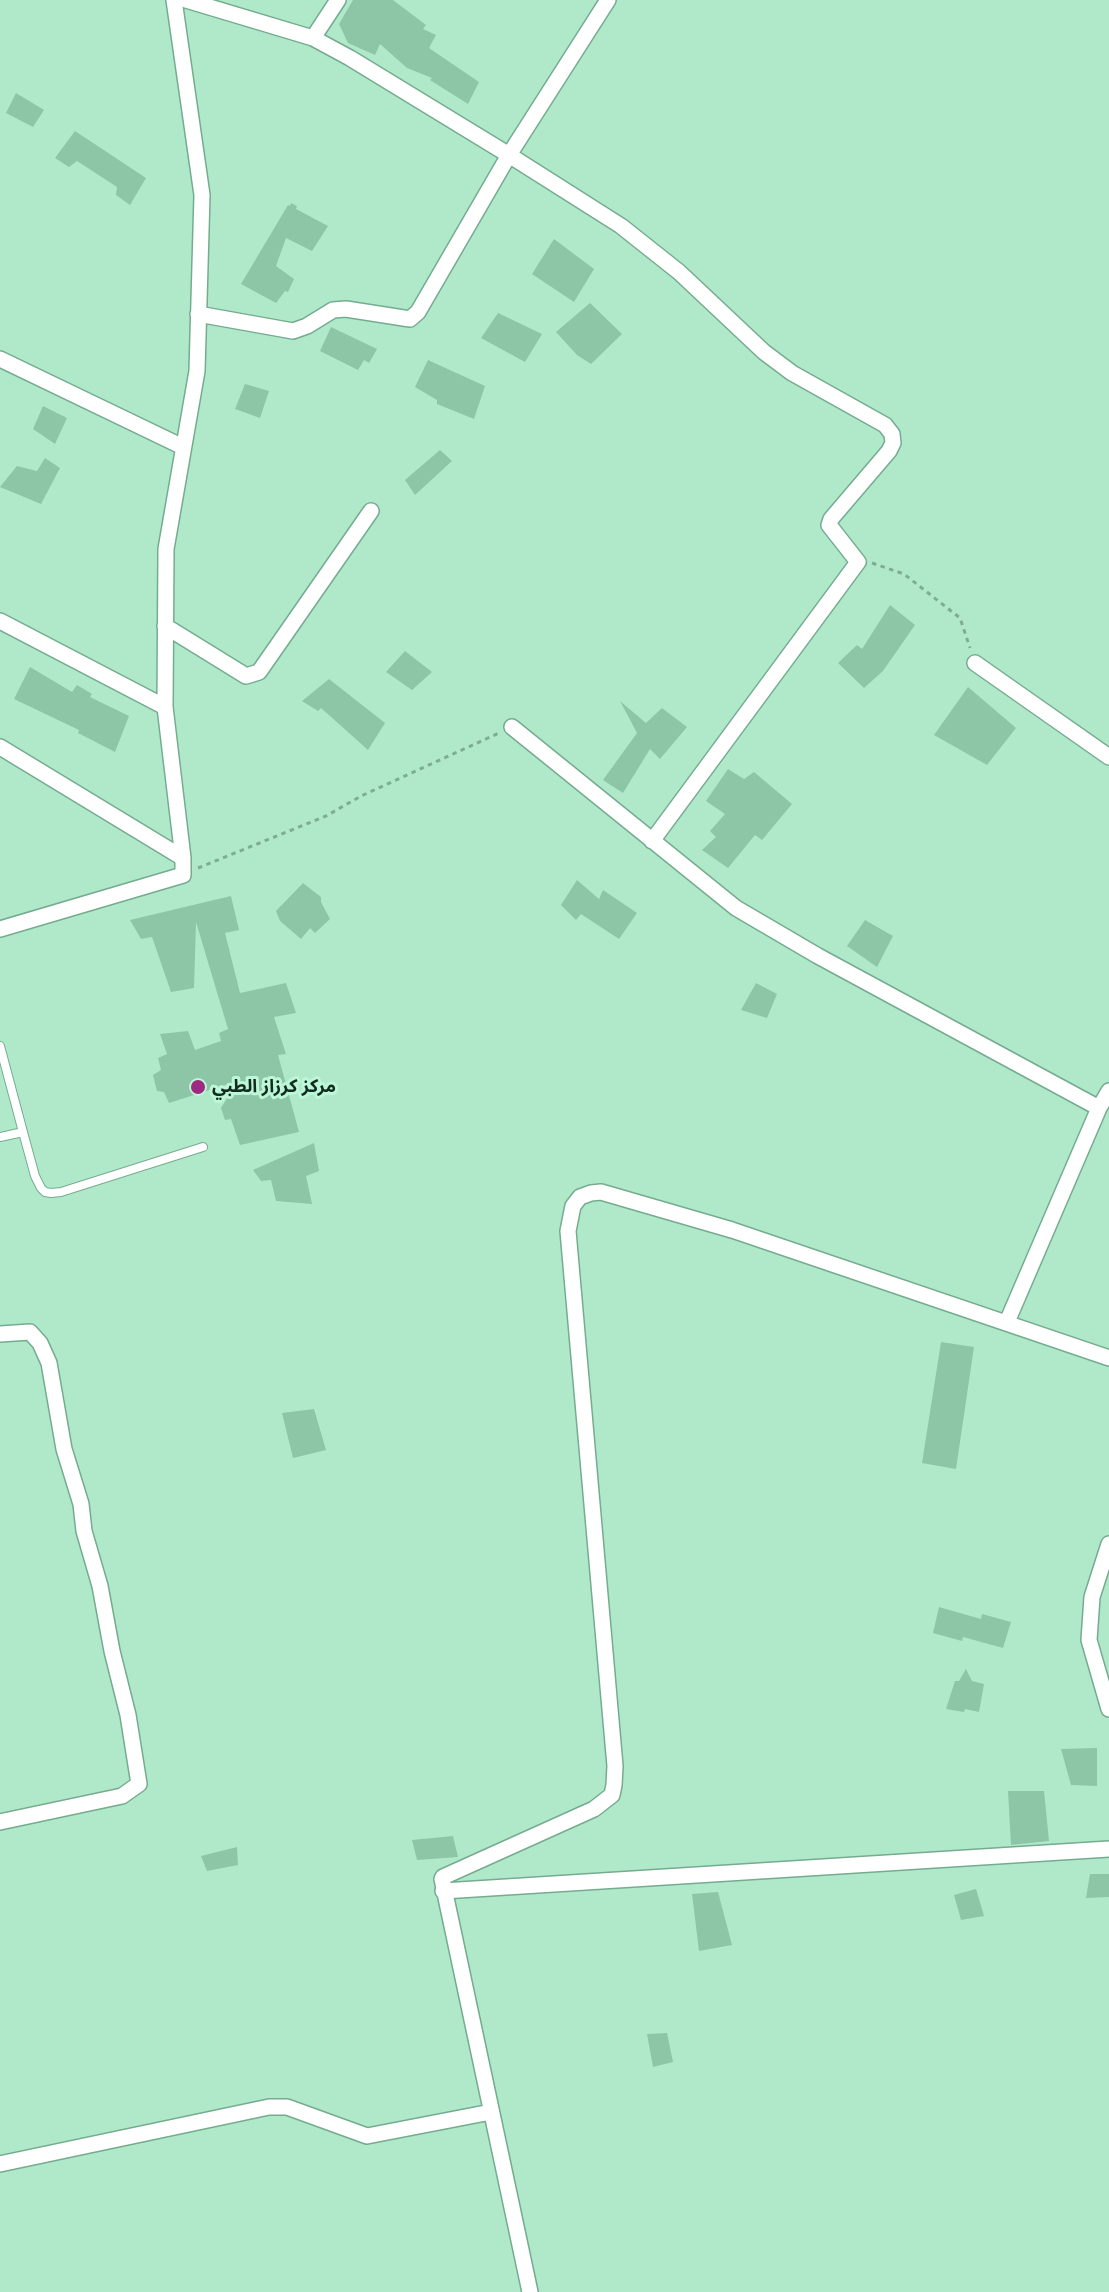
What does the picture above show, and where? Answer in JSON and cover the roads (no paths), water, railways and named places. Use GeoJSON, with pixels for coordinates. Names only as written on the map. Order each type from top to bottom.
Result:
{"type":"FeatureCollection","features":[{"type":"Feature","properties":{"kind":"street"},"geometry":{"type":"LineString","coordinates":[[0,929],[183,874],[165,707],[166,549],[197,371],[201,195],[174,0]]}},
{"type":"Feature","properties":{"kind":"street"},"geometry":{"type":"LineString","coordinates":[[186,0],[313,38],[509,155],[621,226],[679,272],[764,352],[792,374],[885,425],[892,434],[893,443],[890,451],[831,519],[829,525],[858,562],[652,840]]}},
{"type":"Feature","properties":{"kind":"street"},"geometry":{"type":"LineString","coordinates":[[313,38],[338,0]]}},
{"type":"Feature","properties":{"kind":"street"},"geometry":{"type":"LineString","coordinates":[[198,314],[293,330],[307,326],[333,310],[346,309],[410,319],[418,312],[509,155],[608,0]]}},
{"type":"Feature","properties":{"kind":"street"},"geometry":{"type":"LineString","coordinates":[[0,359],[183,447]]}},
{"type":"Feature","properties":{"kind":"street"},"geometry":{"type":"LineString","coordinates":[[165,626],[246,676],[259,672],[371,511]]}},
{"type":"Feature","properties":{"kind":"street"},"geometry":{"type":"LineString","coordinates":[[0,621],[165,707]]}},
{"type":"Feature","properties":{"kind":"street"},"geometry":{"type":"LineString","coordinates":[[975,663],[1109,757]]}},
{"type":"Feature","properties":{"kind":"street"},"geometry":{"type":"LineString","coordinates":[[512,727],[736,908],[818,956],[1099,1108]]}},
{"type":"Feature","properties":{"kind":"street"},"geometry":{"type":"LineString","coordinates":[[0,747],[183,858]]}},
{"type":"Feature","properties":{"kind":"street"},"geometry":{"type":"LineString","coordinates":[[1007,1322],[1099,1108],[1109,1091]]}},
{"type":"Feature","properties":{"kind":"street"},"geometry":{"type":"LineString","coordinates":[[530,2292],[443,1891],[443,1877],[594,1809],[612,1795],[614,1785],[615,1766],[568,1231],[573,1206],[580,1197],[601,1192],[732,1230],[1109,1358]]}},
{"type":"Feature","properties":{"kind":"street"},"geometry":{"type":"LineString","coordinates":[[0,1334],[30,1332],[40,1343],[49,1363],[64,1449],[81,1504],[84,1531],[100,1586],[112,1651],[129,1714],[139,1784],[122,1796],[0,1822]]}},
{"type":"Feature","properties":{"kind":"street"},"geometry":{"type":"LineString","coordinates":[[1109,1544],[1092,1597],[1089,1640],[1109,1709]]}},
{"type":"Feature","properties":{"kind":"street"},"geometry":{"type":"LineString","coordinates":[[443,1891],[1109,1850]]}},
{"type":"Feature","properties":{"kind":"street"},"geometry":{"type":"LineString","coordinates":[[0,2164],[269,2107],[287,2108],[367,2136],[377,2136],[492,2112]]}},
{"type":"Feature","properties":{"kind":"lane"},"geometry":{"type":"LineString","coordinates":[[0,1046],[36,1176],[45,1192],[61,1192],[203,1147]]}},
{"type":"Feature","properties":{"kind":"lane"},"geometry":{"type":"LineString","coordinates":[[0,1137],[23,1132]]}},
{"type":"Feature","properties":{"kind":"place","name":"مركز كرزاز الطبي"},"geometry":{"type":"Point","coordinates":[198,1087]}}]}
